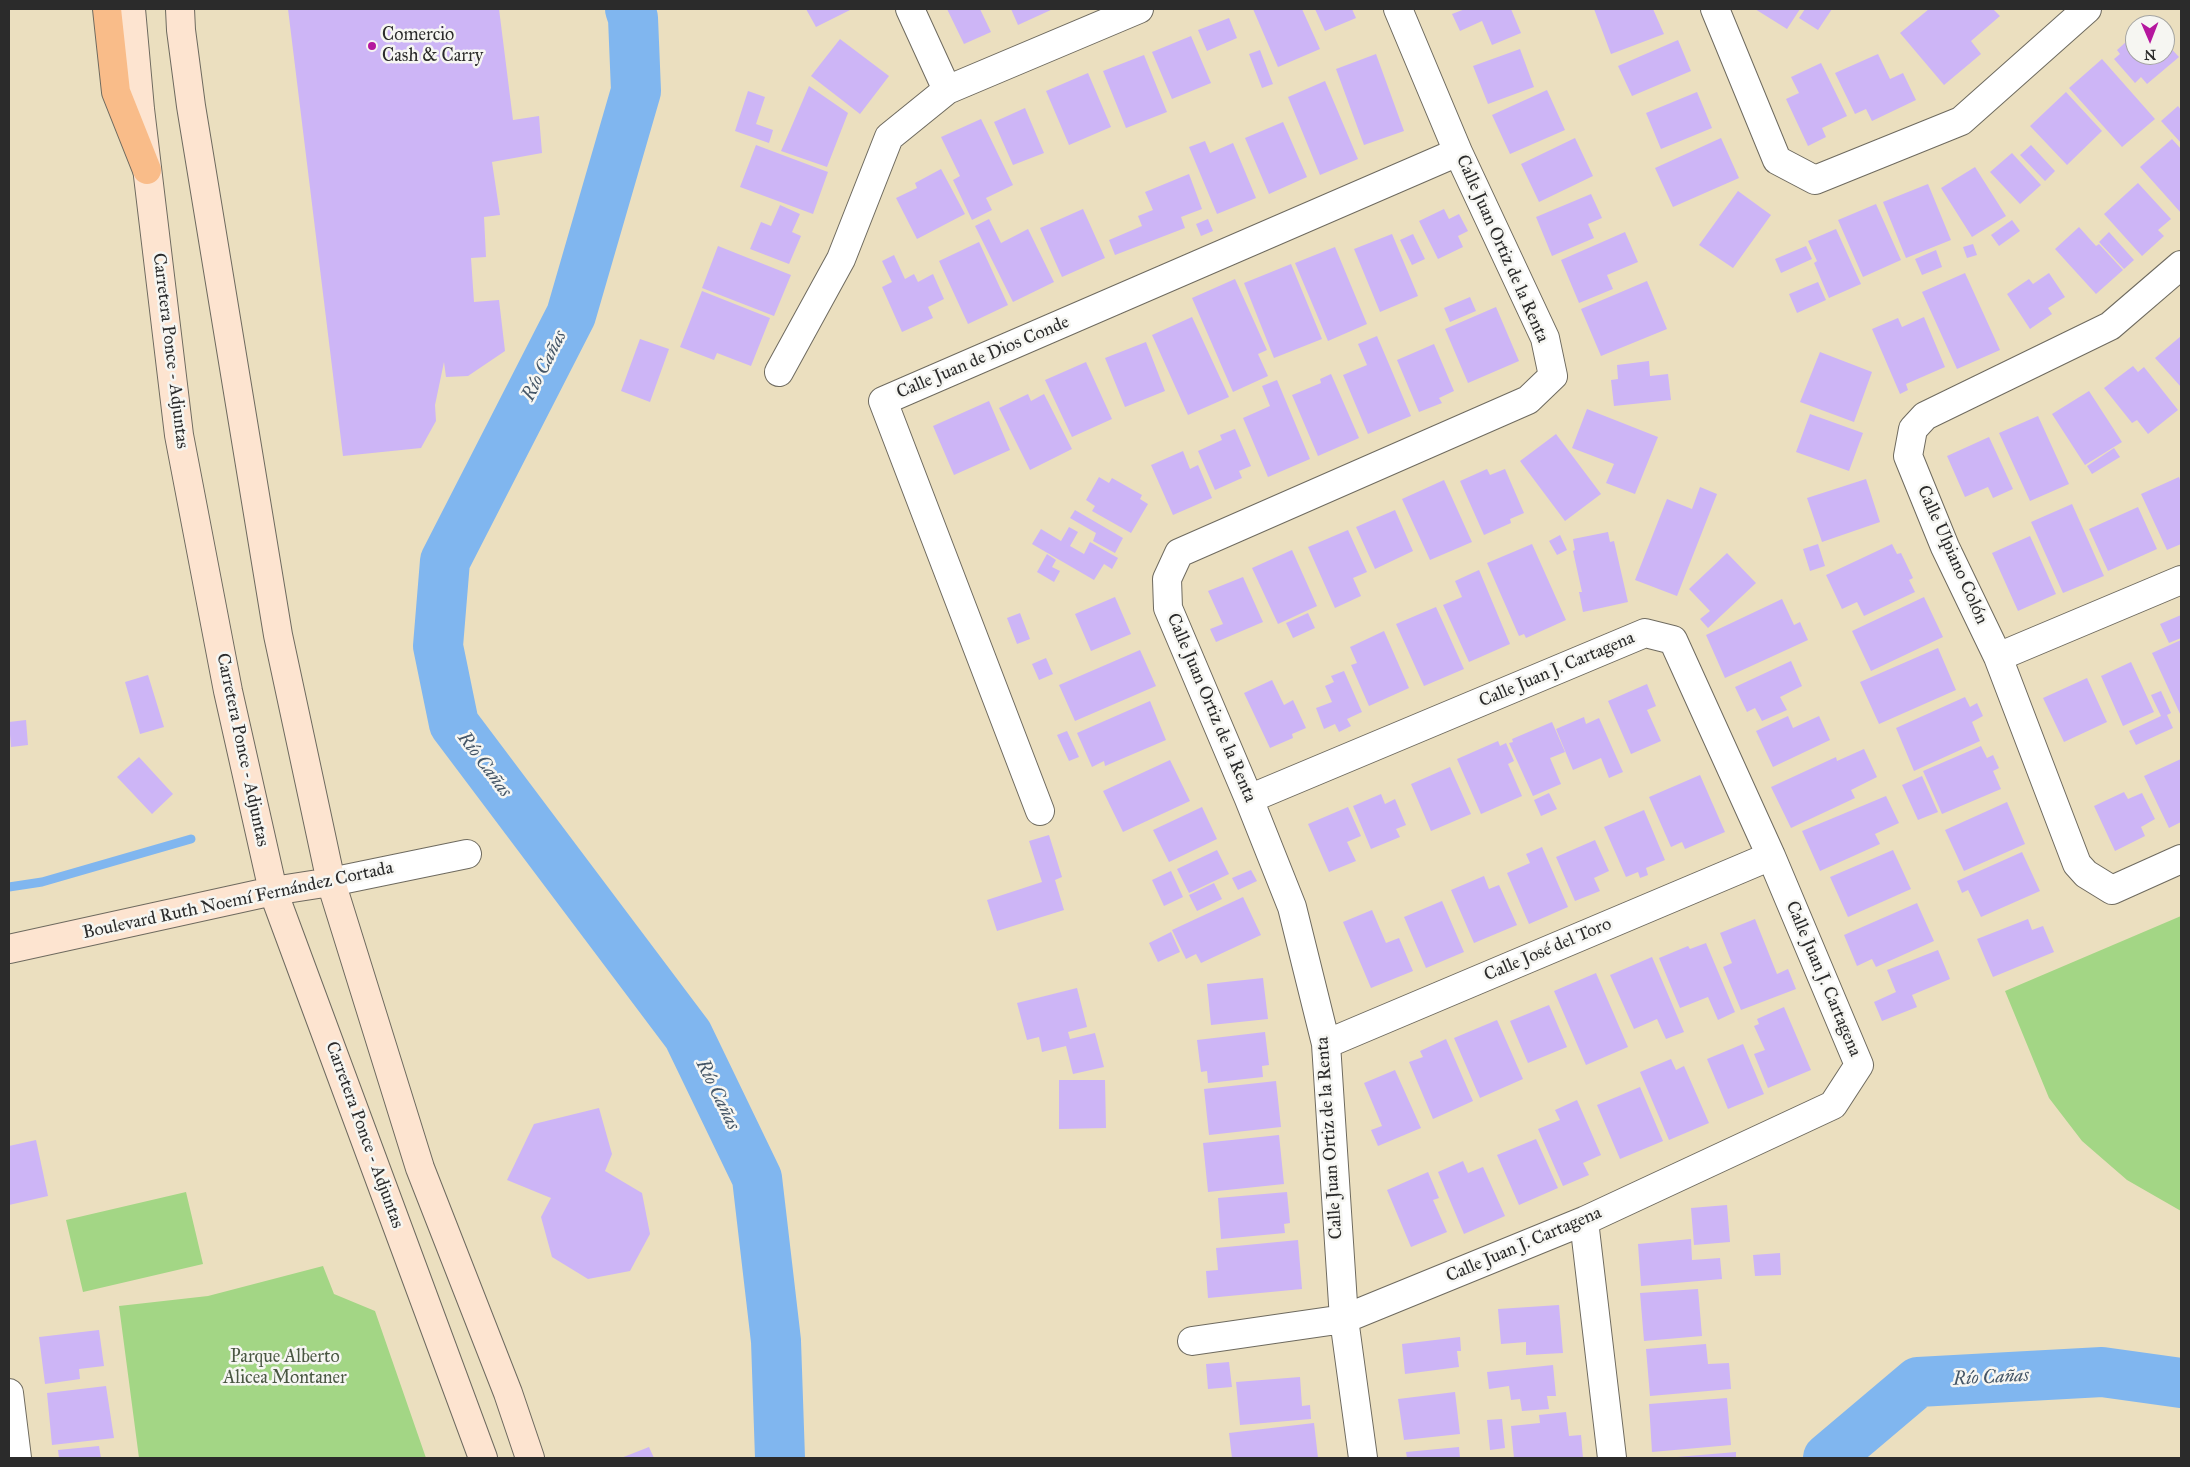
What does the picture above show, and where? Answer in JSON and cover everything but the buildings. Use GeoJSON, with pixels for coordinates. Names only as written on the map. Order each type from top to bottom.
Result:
{"type":"FeatureCollection","features":[{"type":"Feature","properties":{"kind":"highway"},"geometry":{"type":"LineString","coordinates":[[106,9],[116,92],[147,170]]}},
{"type":"Feature","properties":{"kind":"street","name":"Carretera Ponce - Adjuntas"},"geometry":{"type":"LineString","coordinates":[[131,9],[147,170],[179,435],[228,691],[273,891],[483,1458]]}},
{"type":"Feature","properties":{"kind":"street"},"geometry":{"type":"LineString","coordinates":[[180,9],[191,106],[278,635],[331,882],[420,1168],[508,1393],[530,1458]]}},
{"type":"Feature","properties":{"kind":"street"},"geometry":{"type":"LineString","coordinates":[[910,9],[947,90]]}},
{"type":"Feature","properties":{"kind":"street"},"geometry":{"type":"LineString","coordinates":[[779,372],[841,259],[889,137],[947,90],[1139,9]]}},
{"type":"Feature","properties":{"kind":"street","name":"Calle Juan Ortiz de la Renta"},"geometry":{"type":"LineString","coordinates":[[1363,1458],[1344,1320],[1326,1044],[1292,907],[1249,799],[1168,608],[1167,579],[1179,554],[1528,400],[1553,376],[1545,338],[1458,152],[1398,9]]}},
{"type":"Feature","properties":{"kind":"street"},"geometry":{"type":"LineString","coordinates":[[1715,9],[1777,160],[1815,180],[1961,120],[2087,9]]}},
{"type":"Feature","properties":{"kind":"street","name":"Calle Juan de Dios Conde"},"geometry":{"type":"LineString","coordinates":[[1040,811],[883,401],[1458,152]]}},
{"type":"Feature","properties":{"kind":"street","name":"Calle Ulpiano Colón"},"geometry":{"type":"LineString","coordinates":[[2181,265],[2110,326],[1925,416],[1913,430],[1908,456],[1945,547],[1998,657],[2077,864],[2086,874],[2112,890],[2181,859]]}},
{"type":"Feature","properties":{"kind":"street"},"geometry":{"type":"LineString","coordinates":[[1998,657],[2181,580]]}},
{"type":"Feature","properties":{"kind":"street","name":"Calle Juan J. Cartagena"},"geometry":{"type":"LineString","coordinates":[[1192,1341],[1344,1320],[1584,1221],[1833,1105],[1859,1065],[1771,856],[1673,640],[1645,633],[1249,799]]}},
{"type":"Feature","properties":{"kind":"street","name":"Boulevard Ruth Noemí Fernández Cortada"},"geometry":{"type":"LineString","coordinates":[[9,949],[273,891],[331,882],[467,854]]}},
{"type":"Feature","properties":{"kind":"street","name":"Calle José del Toro"},"geometry":{"type":"LineString","coordinates":[[1326,1044],[1771,856]]}},
{"type":"Feature","properties":{"kind":"street"},"geometry":{"type":"LineString","coordinates":[[1584,1221],[1612,1458]]}},
{"type":"Feature","properties":{"kind":"street"},"geometry":{"type":"LineString","coordinates":[[9,1393],[17,1458]]}},
{"type":"Feature","properties":{"kind":"green space"},"geometry":{"type":"Polygon","coordinates":[[[2181,916],[2181,1211],[2127,1180],[2082,1141],[2049,1098],[2005,991],[2181,916]]]}},
{"type":"Feature","properties":{"kind":"green space"},"geometry":{"type":"Polygon","coordinates":[[[186,1192],[203,1264],[83,1292],[66,1220],[186,1192]]]}},
{"type":"Feature","properties":{"kind":"green space","name":"Parque Alberto Alicea Montaner"},"geometry":{"type":"Polygon","coordinates":[[[323,1266],[334,1294],[375,1311],[426,1458],[139,1458],[119,1306],[208,1296],[323,1266]]]}},
{"type":"Feature","properties":{"kind":"waterway","name":"Río Cañas"},"geometry":{"type":"LineString","coordinates":[[630,9],[633,18],[636,91],[571,315],[445,561],[438,646],[454,724],[688,1035],[757,1178],[776,1341],[780,1458]]}},
{"type":"Feature","properties":{"kind":"waterway"},"geometry":{"type":"LineString","coordinates":[[9,887],[42,882],[191,839]]}},
{"type":"Feature","properties":{"kind":"waterway","name":"Río Cañas"},"geometry":{"type":"LineString","coordinates":[[1828,1458],[1918,1382],[2102,1372],[2181,1383]]}},
{"type":"Feature","properties":{"kind":"place","name":"Comercio Cash & Carry"},"geometry":{"type":"Point","coordinates":[372,46]}}]}
